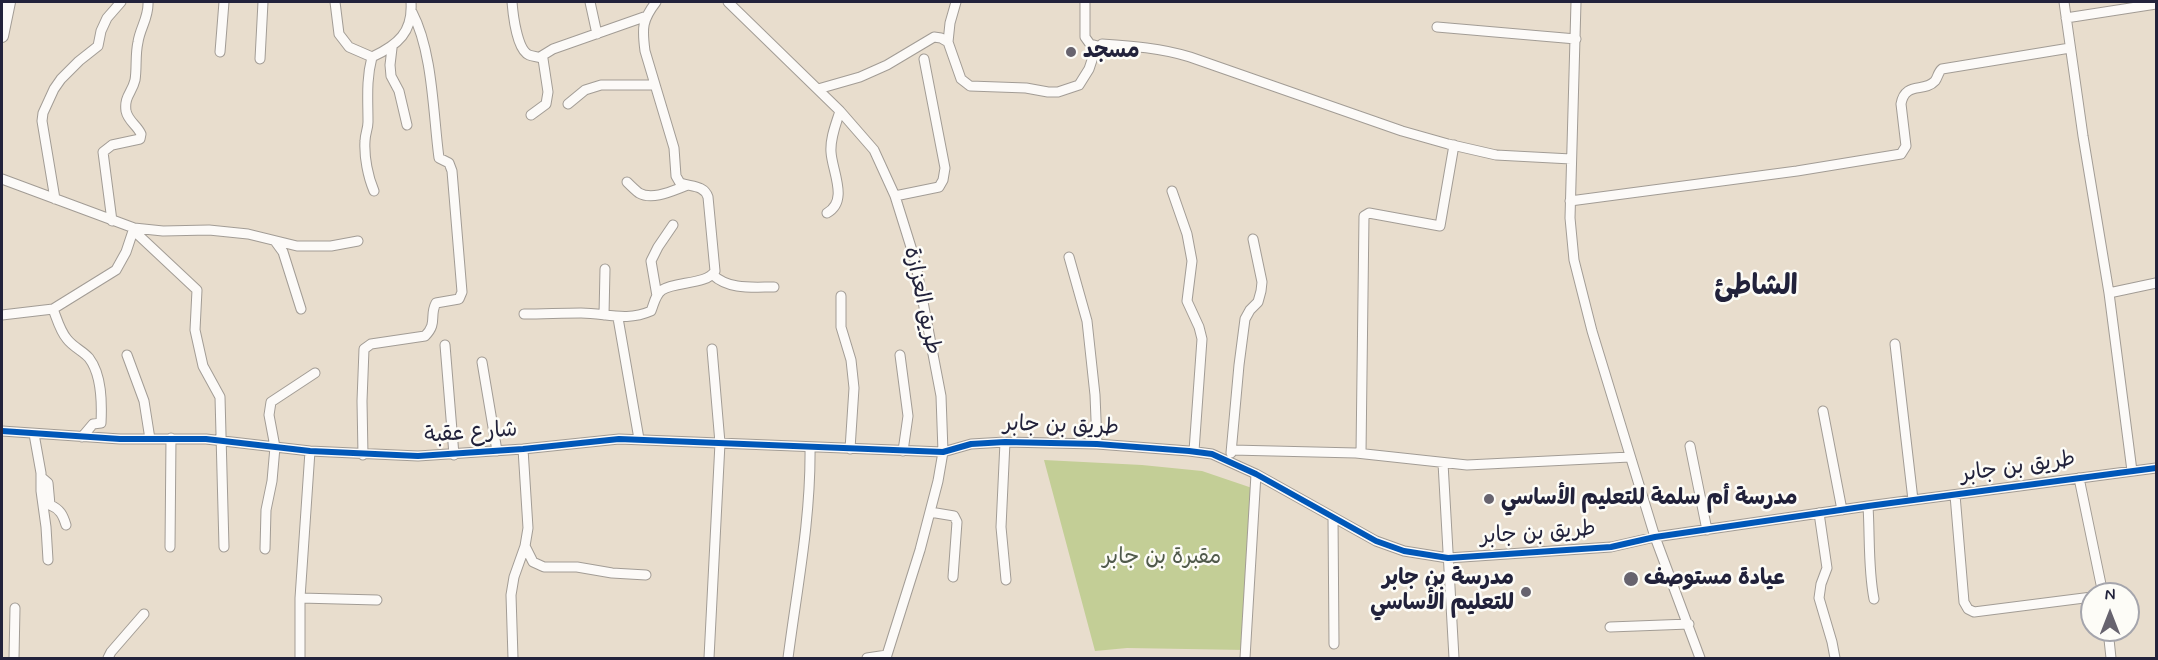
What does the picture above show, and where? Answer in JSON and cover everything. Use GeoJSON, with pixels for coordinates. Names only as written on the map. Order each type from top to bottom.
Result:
{"type":"FeatureCollection","features":[{"type":"Feature","properties":{"kind":"main road"},"geometry":{"type":"LineString","coordinates":[[2,36],[11,4]]}},
{"type":"Feature","properties":{"kind":"street"},"geometry":{"type":"LineString","coordinates":[[55,199],[42,121],[44,113],[61,79],[98,46],[107,18],[121,2]]}},
{"type":"Feature","properties":{"kind":"street"},"geometry":{"type":"LineString","coordinates":[[111,220],[104,152],[112,145],[140,139],[141,134],[127,114],[125,103],[135,78],[137,43],[146,20],[148,2]]}},
{"type":"Feature","properties":{"kind":"street"},"geometry":{"type":"LineString","coordinates":[[220,52],[224,2]]}},
{"type":"Feature","properties":{"kind":"street"},"geometry":{"type":"LineString","coordinates":[[260,59],[263,2]]}},
{"type":"Feature","properties":{"kind":"street"},"geometry":{"type":"LineString","coordinates":[[334,2],[339,34],[349,47],[372,57],[392,48],[402,36],[410,21],[411,2]]}},
{"type":"Feature","properties":{"kind":"street"},"geometry":{"type":"LineString","coordinates":[[512,2],[515,26],[523,50],[529,55],[540,57],[553,49],[644,16],[656,2]]}},
{"type":"Feature","properties":{"kind":"street"},"geometry":{"type":"LineString","coordinates":[[590,2],[597,34]]}},
{"type":"Feature","properties":{"kind":"street","name":"طريق العزازة"},"geometry":{"type":"LineString","coordinates":[[728,2],[840,111],[874,150],[896,196],[915,260],[941,396],[943,452],[930,512],[886,657]]}},
{"type":"Feature","properties":{"kind":"street"},"geometry":{"type":"LineString","coordinates":[[956,2],[948,42],[961,79],[970,86],[1026,88],[1058,92],[1078,85],[1089,69],[1098,46]]}},
{"type":"Feature","properties":{"kind":"street"},"geometry":{"type":"LineString","coordinates":[[1085,2],[1085,37],[1087,42],[1098,46],[1102,44],[1146,46],[1169,50],[1402,131],[1454,145],[1496,155],[1570,159]]}},
{"type":"Feature","properties":{"kind":"street"},"geometry":{"type":"LineString","coordinates":[[1576,2],[1570,159],[1574,260],[1592,331],[1615,400],[1655,537],[1700,658]]}},
{"type":"Feature","properties":{"kind":"street"},"geometry":{"type":"LineString","coordinates":[[2064,2],[2109,293],[2132,471]]}},
{"type":"Feature","properties":{"kind":"street"},"geometry":{"type":"LineString","coordinates":[[2066,18],[2157,4]]}},
{"type":"Feature","properties":{"kind":"street"},"geometry":{"type":"LineString","coordinates":[[363,454],[364,349],[370,344],[425,336],[431,330],[434,322],[436,303],[459,299],[462,292],[452,171],[449,163],[439,158],[434,100],[420,30],[412,12]]}},
{"type":"Feature","properties":{"kind":"street"},"geometry":{"type":"LineString","coordinates":[[644,16],[644,43],[674,148],[676,176],[680,183],[706,191],[708,197],[715,266],[713,275]]}},
{"type":"Feature","properties":{"kind":"street"},"geometry":{"type":"LineString","coordinates":[[1437,27],[1576,39]]}},
{"type":"Feature","properties":{"kind":"street"},"geometry":{"type":"LineString","coordinates":[[818,90],[860,77],[887,65],[934,37],[948,42]]}},
{"type":"Feature","properties":{"kind":"street"},"geometry":{"type":"LineString","coordinates":[[392,48],[391,76],[399,90],[407,125]]}},
{"type":"Feature","properties":{"kind":"street"},"geometry":{"type":"LineString","coordinates":[[1570,201],[1797,171],[1901,154],[1906,146],[1901,104],[1903,97],[1906,92],[1933,82],[1942,69],[2070,48]]}},
{"type":"Feature","properties":{"kind":"street"},"geometry":{"type":"LineString","coordinates":[[372,57],[367,75],[368,127],[365,140],[366,161],[374,191]]}},
{"type":"Feature","properties":{"kind":"street"},"geometry":{"type":"LineString","coordinates":[[531,115],[546,104],[548,92],[543,59],[540,57]]}},
{"type":"Feature","properties":{"kind":"street"},"geometry":{"type":"LineString","coordinates":[[896,196],[939,187],[943,180],[945,168],[924,59]]}},
{"type":"Feature","properties":{"kind":"street"},"geometry":{"type":"LineString","coordinates":[[568,104],[585,90],[601,85],[655,85]]}},
{"type":"Feature","properties":{"kind":"street"},"geometry":{"type":"LineString","coordinates":[[827,213],[832,210],[838,200],[838,184],[831,152],[832,135],[840,111]]}},
{"type":"Feature","properties":{"kind":"street"},"geometry":{"type":"LineString","coordinates":[[1361,453],[1364,216],[1369,213],[1440,226],[1454,145]]}},
{"type":"Feature","properties":{"kind":"street"},"geometry":{"type":"LineString","coordinates":[[2,179],[134,229],[210,230],[248,234],[297,246],[331,246],[358,241]]}},
{"type":"Feature","properties":{"kind":"street"},"geometry":{"type":"LineString","coordinates":[[627,182],[640,194],[650,195],[661,194],[688,185]]}},
{"type":"Feature","properties":{"kind":"street"},"geometry":{"type":"LineString","coordinates":[[1172,191],[1187,234],[1192,261],[1187,301],[1202,339],[1194,451]]}},
{"type":"Feature","properties":{"kind":"street"},"geometry":{"type":"LineString","coordinates":[[657,296],[651,261],[673,225]]}},
{"type":"Feature","properties":{"kind":"street"},"geometry":{"type":"LineString","coordinates":[[2,315],[52,309],[117,270],[134,229]]}},
{"type":"Feature","properties":{"kind":"street"},"geometry":{"type":"LineString","coordinates":[[134,229],[197,290],[195,330],[203,366],[220,397],[224,547]]}},
{"type":"Feature","properties":{"kind":"street"},"geometry":{"type":"LineString","coordinates":[[1231,462],[1245,319],[1258,302],[1262,282],[1253,239]]}},
{"type":"Feature","properties":{"kind":"street"},"geometry":{"type":"LineString","coordinates":[[274,241],[283,252],[301,309]]}},
{"type":"Feature","properties":{"kind":"street"},"geometry":{"type":"LineString","coordinates":[[1069,257],[1087,321],[1095,395],[1097,444]]}},
{"type":"Feature","properties":{"kind":"street"},"geometry":{"type":"LineString","coordinates":[[604,315],[605,269]]}},
{"type":"Feature","properties":{"kind":"street"},"geometry":{"type":"LineString","coordinates":[[713,275],[721,283],[735,286],[774,287]]}},
{"type":"Feature","properties":{"kind":"street"},"geometry":{"type":"LineString","coordinates":[[524,314],[604,315],[618,318],[643,314],[651,311],[662,290],[713,275]]}},
{"type":"Feature","properties":{"kind":"street"},"geometry":{"type":"LineString","coordinates":[[2109,293],[2157,283]]}},
{"type":"Feature","properties":{"kind":"street"},"geometry":{"type":"LineString","coordinates":[[841,296],[841,327],[851,360],[854,388],[850,449]]}},
{"type":"Feature","properties":{"kind":"street"},"geometry":{"type":"LineString","coordinates":[[52,309],[65,337],[88,357],[102,394],[99,401],[101,423],[93,424],[82,437]]}},
{"type":"Feature","properties":{"kind":"street"},"geometry":{"type":"LineString","coordinates":[[618,318],[639,439]]}},
{"type":"Feature","properties":{"kind":"street"},"geometry":{"type":"LineString","coordinates":[[1895,344],[1913,500]]}},
{"type":"Feature","properties":{"kind":"street"},"geometry":{"type":"LineString","coordinates":[[445,345],[454,454]]}},
{"type":"Feature","properties":{"kind":"street"},"geometry":{"type":"LineString","coordinates":[[709,658],[720,443],[712,349]]}},
{"type":"Feature","properties":{"kind":"street"},"geometry":{"type":"LineString","coordinates":[[127,355],[144,401],[150,439]]}},
{"type":"Feature","properties":{"kind":"street"},"geometry":{"type":"LineString","coordinates":[[900,355],[908,416],[903,451]]}},
{"type":"Feature","properties":{"kind":"street"},"geometry":{"type":"LineString","coordinates":[[482,362],[497,451]]}},
{"type":"Feature","properties":{"kind":"street"},"geometry":{"type":"LineString","coordinates":[[265,549],[266,510],[272,481],[275,447],[269,415],[271,402],[315,373]]}},
{"type":"Feature","properties":{"kind":"street"},"geometry":{"type":"LineString","coordinates":[[1823,411],[1842,510]]}},
{"type":"Feature","properties":{"kind":"street","name":"شارع عقبة"},"geometry":{"type":"LineString","coordinates":[[2,431],[82,437],[206,439],[310,451],[418,456],[523,449],[619,439],[943,452]]}},
{"type":"Feature","properties":{"kind":"street"},"geometry":{"type":"LineString","coordinates":[[34,434],[41,477],[40,491],[46,527],[48,560]]}},
{"type":"Feature","properties":{"kind":"street"},"geometry":{"type":"LineString","coordinates":[[170,547],[171,438]]}},
{"type":"Feature","properties":{"kind":"street"},"geometry":{"type":"LineString","coordinates":[[1005,442],[1001,527],[1006,580]]}},
{"type":"Feature","properties":{"kind":"street","name":"طريق بن جابر"},"geometry":{"type":"LineString","coordinates":[[943,452],[971,444],[1005,442],[1097,444],[1212,454],[1256,474],[1389,546],[1448,558],[1611,547],[1655,537],[1819,513],[2157,468]]}},
{"type":"Feature","properties":{"kind":"street"},"geometry":{"type":"LineString","coordinates":[[1690,446],[1707,530]]}},
{"type":"Feature","properties":{"kind":"street"},"geometry":{"type":"LineString","coordinates":[[788,658],[811,488],[810,447]]}},
{"type":"Feature","properties":{"kind":"street"},"geometry":{"type":"LineString","coordinates":[[513,658],[511,595],[528,528],[523,449]]}},
{"type":"Feature","properties":{"kind":"street"},"geometry":{"type":"LineString","coordinates":[[1232,450],[1361,453],[1443,463],[1493,464],[1630,457]]}},
{"type":"Feature","properties":{"kind":"street"},"geometry":{"type":"LineString","coordinates":[[300,658],[300,598],[310,451]]}},
{"type":"Feature","properties":{"kind":"street"},"geometry":{"type":"LineString","coordinates":[[1443,463],[1454,658]]}},
{"type":"Feature","properties":{"kind":"street"},"geometry":{"type":"LineString","coordinates":[[1245,658],[1256,474]]}},
{"type":"Feature","properties":{"kind":"street"},"geometry":{"type":"LineString","coordinates":[[41,477],[48,483],[50,506],[57,507],[66,525]]}},
{"type":"Feature","properties":{"kind":"street"},"geometry":{"type":"LineString","coordinates":[[2079,478],[2101,582]]}},
{"type":"Feature","properties":{"kind":"street"},"geometry":{"type":"LineString","coordinates":[[1955,495],[1961,578],[1964,602],[1968,609],[1974,612],[2080,599]]}},
{"type":"Feature","properties":{"kind":"street"},"geometry":{"type":"LineString","coordinates":[[1868,506],[1871,559],[1868,572],[1874,599]]}},
{"type":"Feature","properties":{"kind":"street"},"geometry":{"type":"LineString","coordinates":[[930,512],[948,514],[956,519],[952,577]]}},
{"type":"Feature","properties":{"kind":"street"},"geometry":{"type":"LineString","coordinates":[[1819,513],[1827,568],[1819,598],[1835,658]]}},
{"type":"Feature","properties":{"kind":"street"},"geometry":{"type":"LineString","coordinates":[[1333,517],[1334,644]]}},
{"type":"Feature","properties":{"kind":"street"},"geometry":{"type":"LineString","coordinates":[[525,546],[533,562],[543,567],[578,567],[612,573],[646,575]]}},
{"type":"Feature","properties":{"kind":"street"},"geometry":{"type":"LineString","coordinates":[[300,598],[377,600]]}},
{"type":"Feature","properties":{"kind":"street"},"geometry":{"type":"LineString","coordinates":[[14,658],[15,608]]}},
{"type":"Feature","properties":{"kind":"street"},"geometry":{"type":"LineString","coordinates":[[108,658],[144,614]]}},
{"type":"Feature","properties":{"kind":"street"},"geometry":{"type":"LineString","coordinates":[[1610,627],[1689,624]]}},
{"type":"Feature","properties":{"kind":"street"},"geometry":{"type":"LineString","coordinates":[[2109,642],[2111,658]]}},
{"type":"Feature","properties":{"kind":"street"},"geometry":{"type":"LineString","coordinates":[[867,658],[886,657]]}},
{"type":"Feature","properties":{"kind":"green space","name":"مقبرة بن جابر"},"geometry":{"type":"Polygon","coordinates":[[[1044,460],[1142,465],[1202,471],[1255,489],[1246,650],[1127,648],[1095,651],[1044,460]]]}},
{"type":"Feature","properties":{"kind":"cycle path"},"geometry":{"type":"LineString","coordinates":[[2,431],[120,439],[206,439],[310,451],[418,456],[523,449],[619,439],[943,452],[971,444],[1005,442],[1097,444],[1189,451],[1212,454],[1256,474],[1376,541],[1404,551],[1448,558],[1611,547],[1655,537],[1868,506],[2156,468]]}},
{"type":"Feature","properties":{"kind":"place","name":"مسجد"},"geometry":{"type":"Point","coordinates":[1071,52]}},
{"type":"Feature","properties":{"kind":"place","name":"مدرسة أم سلمة للتعليم الأساسي"},"geometry":{"type":"Point","coordinates":[1489,499]}},
{"type":"Feature","properties":{"kind":"place","name":"عيادة مستوصف"},"geometry":{"type":"Point","coordinates":[1631,579]}},
{"type":"Feature","properties":{"kind":"place","name":"مدرسة بن جابر للتعليم الأساسي"},"geometry":{"type":"Point","coordinates":[1526,592]}},
{"type":"Feature","properties":{"kind":"district","name":"الشاطئ"},"geometry":{"type":"Point","coordinates":[1756,288]}}]}
